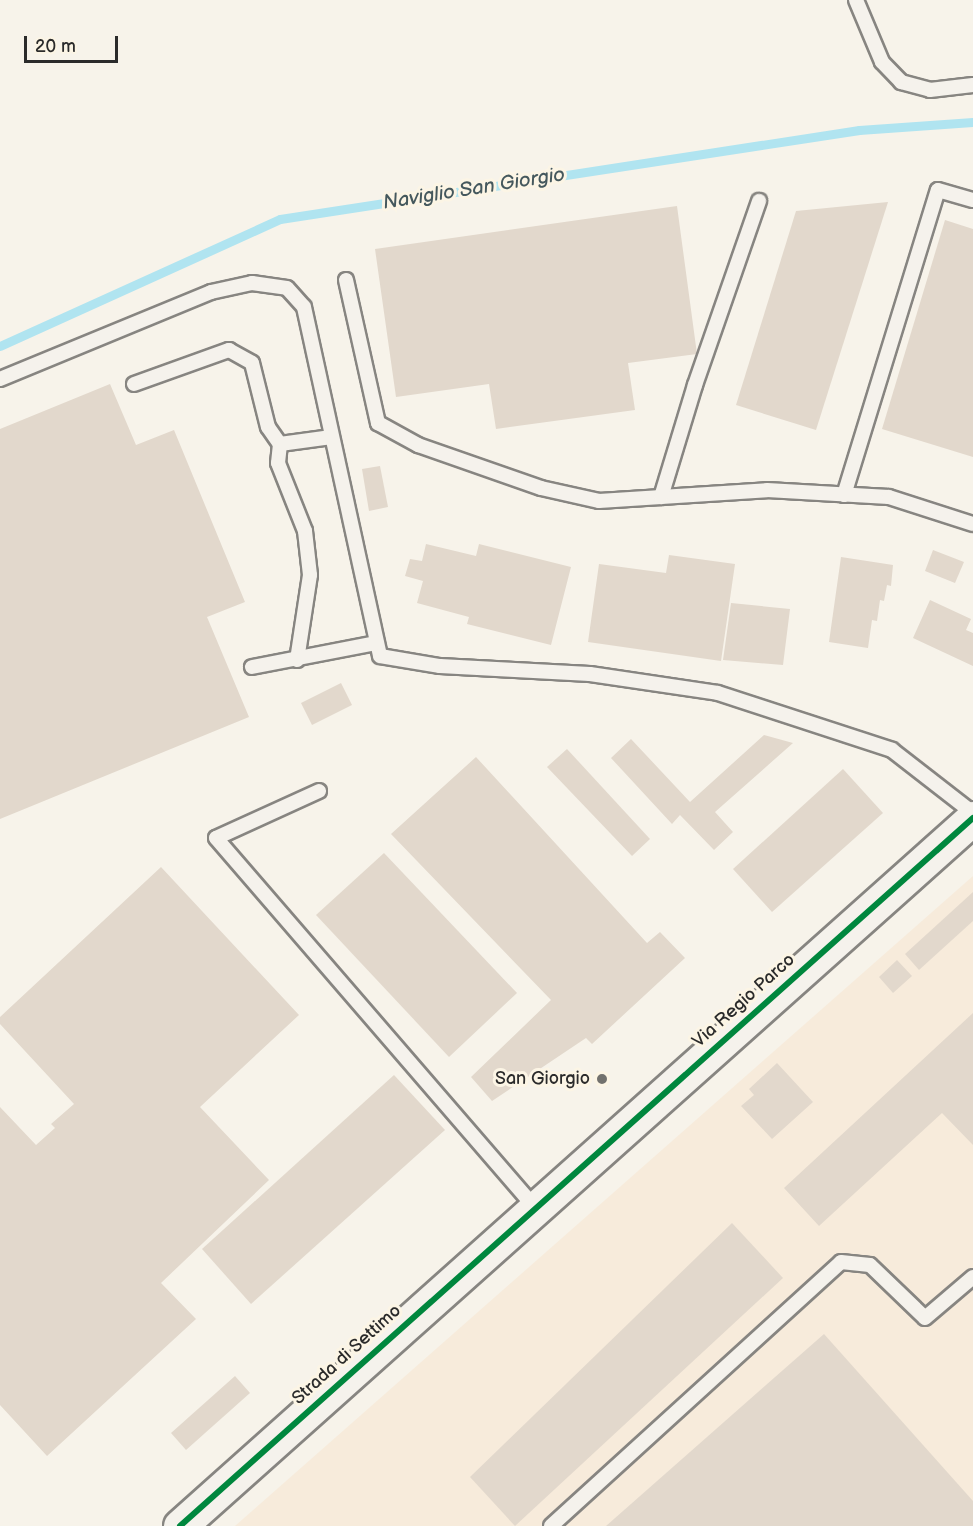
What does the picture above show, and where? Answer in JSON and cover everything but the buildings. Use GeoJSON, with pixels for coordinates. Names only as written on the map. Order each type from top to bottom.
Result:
{"type":"FeatureCollection","features":[{"type":"Feature","properties":{"kind":"street","name":"Via Regio Parco"},"geometry":{"type":"LineString","coordinates":[[535,1207],[973,819]]}},
{"type":"Feature","properties":{"kind":"street","name":"Strada di Settimo"},"geometry":{"type":"LineString","coordinates":[[180,1526],[535,1207]]}},
{"type":"Feature","properties":{"kind":"lane"},"geometry":{"type":"LineString","coordinates":[[856,0],[882,62],[901,82],[930,90],[973,85]]}},
{"type":"Feature","properties":{"kind":"lane"},"geometry":{"type":"LineString","coordinates":[[844,495],[938,190],[973,200]]}},
{"type":"Feature","properties":{"kind":"lane"},"geometry":{"type":"LineString","coordinates":[[661,497],[694,385],[759,201]]}},
{"type":"Feature","properties":{"kind":"lane"},"geometry":{"type":"LineString","coordinates":[[346,280],[378,423],[418,445],[541,488],[599,501],[767,490],[889,497],[973,524]]}},
{"type":"Feature","properties":{"kind":"lane"},"geometry":{"type":"LineString","coordinates":[[0,379],[211,292],[252,283],[287,288],[304,307],[380,656],[440,666],[590,674],[717,693],[892,750],[973,813]]}},
{"type":"Feature","properties":{"kind":"lane"},"geometry":{"type":"LineString","coordinates":[[134,384],[229,350],[252,363],[268,427],[280,444],[278,463],[305,531],[310,575],[297,660]]}},
{"type":"Feature","properties":{"kind":"lane"},"geometry":{"type":"LineString","coordinates":[[280,444],[332,437]]}},
{"type":"Feature","properties":{"kind":"lane"},"geometry":{"type":"LineString","coordinates":[[252,667],[377,644]]}},
{"type":"Feature","properties":{"kind":"lane"},"geometry":{"type":"LineString","coordinates":[[319,791],[216,838],[535,1207]]}},
{"type":"Feature","properties":{"kind":"lane"},"geometry":{"type":"LineString","coordinates":[[551,1526],[841,1262],[870,1265],[925,1318],[973,1277]]}},
{"type":"Feature","properties":{"kind":"shaded area"},"geometry":{"type":"Polygon","coordinates":[[[973,876],[973,1526],[235,1526],[973,876]]]}},
{"type":"Feature","properties":{"kind":"waterway","name":"Naviglio San Giorgio"},"geometry":{"type":"LineString","coordinates":[[0,346],[280,219],[859,130],[973,122]]}},
{"type":"Feature","properties":{"kind":"cycle path"},"geometry":{"type":"LineString","coordinates":[[180,1526],[973,818]]}},
{"type":"Feature","properties":{"kind":"place","name":"San Giorgio"},"geometry":{"type":"Point","coordinates":[602,1079]}}]}
